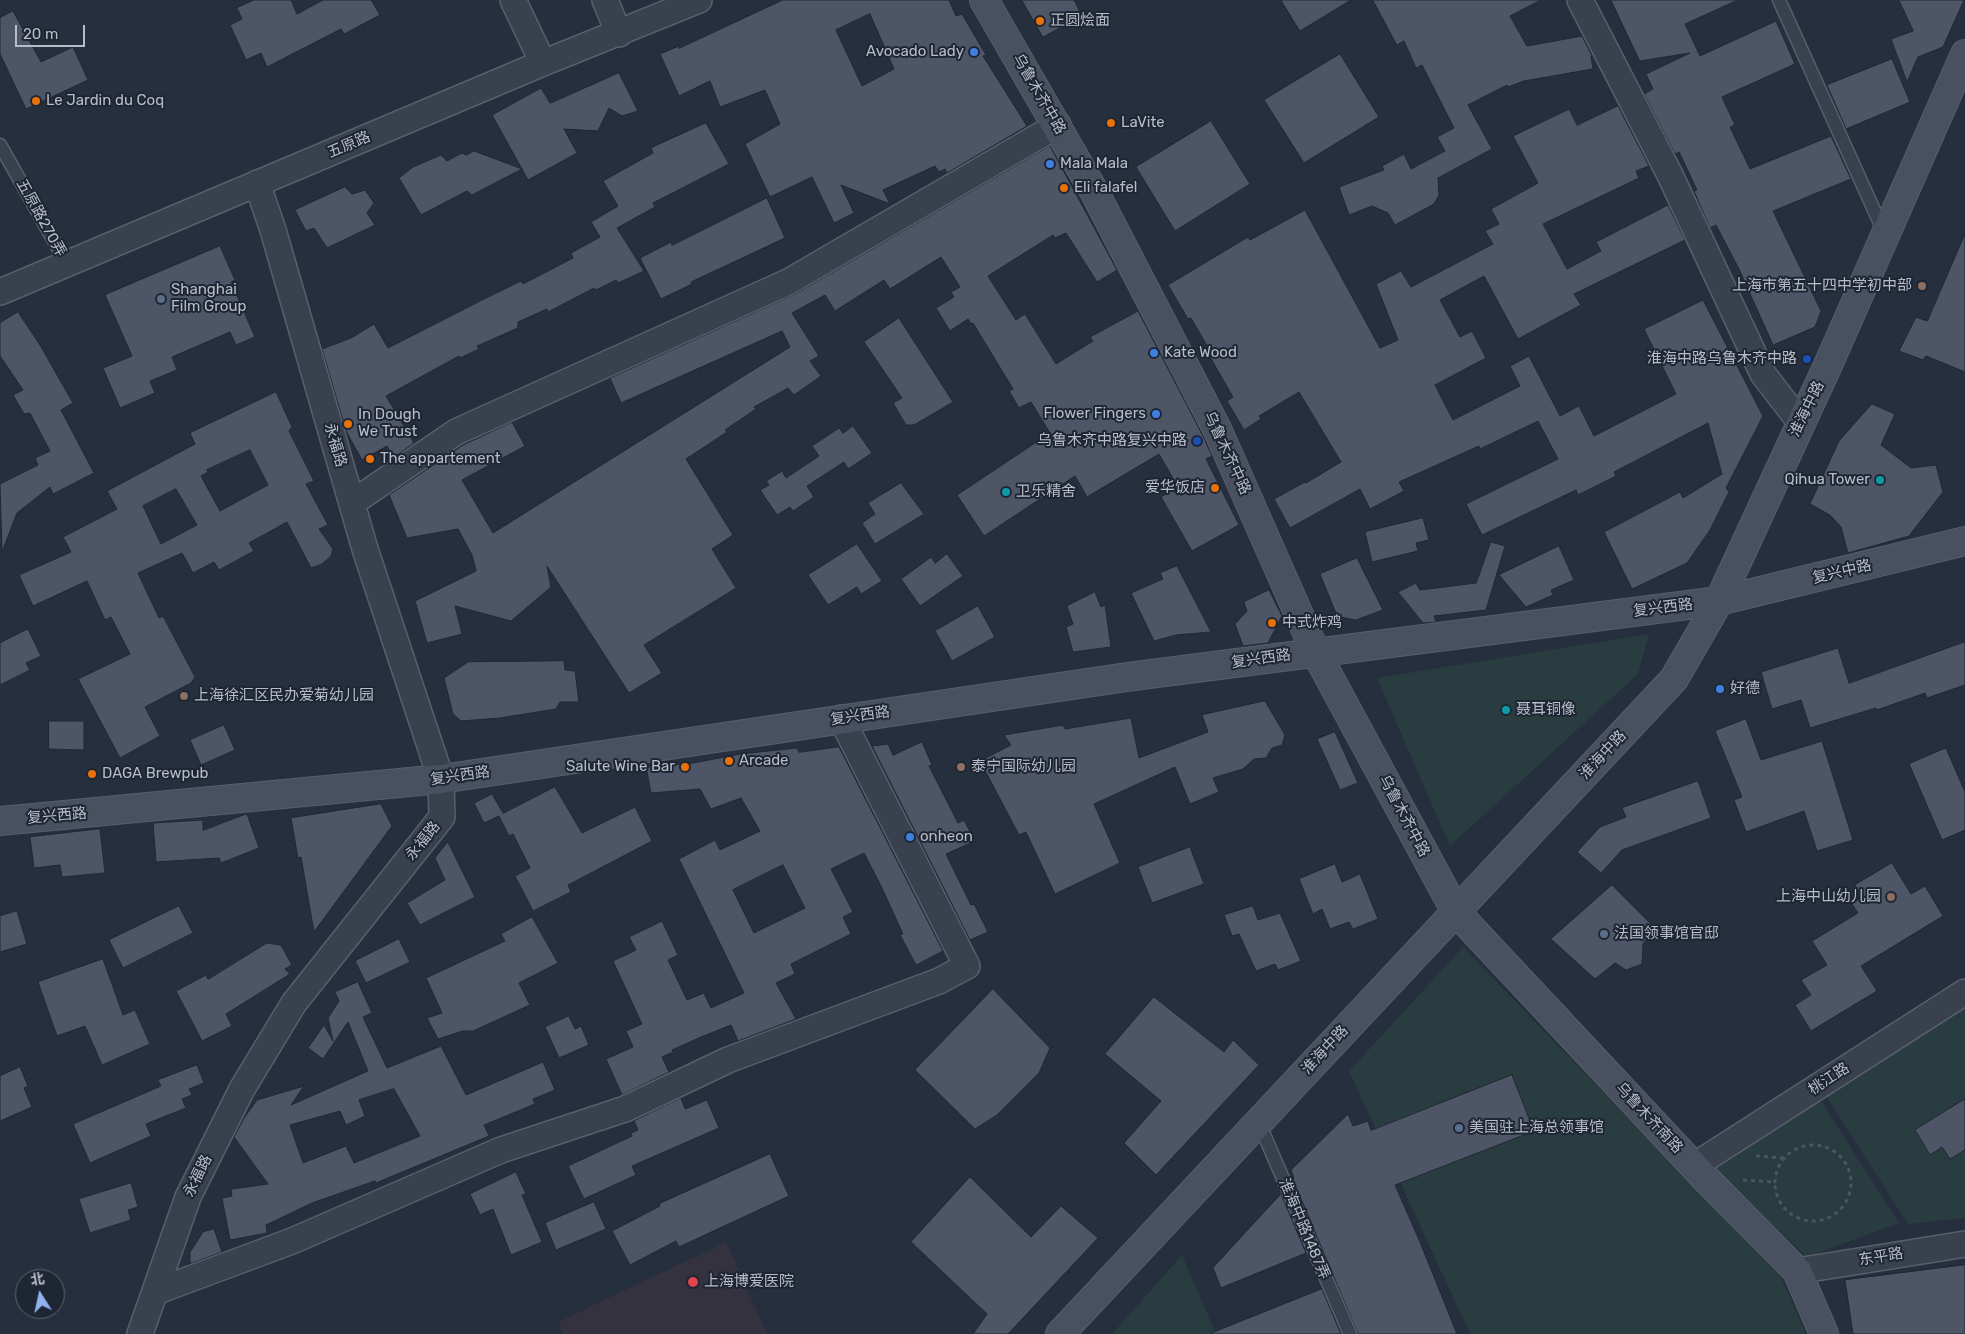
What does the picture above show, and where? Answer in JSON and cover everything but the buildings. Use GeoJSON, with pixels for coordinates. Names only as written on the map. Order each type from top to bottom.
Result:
{"type":"FeatureCollection","features":[{"type":"Feature","properties":{"kind":"street"},"geometry":{"type":"LineString","coordinates":[[512,0],[543,63]]}},
{"type":"Feature","properties":{"kind":"street"},"geometry":{"type":"LineString","coordinates":[[604,0],[620,34]]}},
{"type":"Feature","properties":{"kind":"street","name":"五原路"},"geometry":{"type":"LineString","coordinates":[[0,292],[543,63],[620,34],[699,0]]}},
{"type":"Feature","properties":{"kind":"street","name":"乌鲁木齐中路"},"geometry":{"type":"LineString","coordinates":[[984,0],[1058,125],[1218,431],[1316,651],[1456,912]]}},
{"type":"Feature","properties":{"kind":"street"},"geometry":{"type":"LineString","coordinates":[[1580,0],[1670,175],[1763,374],[1800,422]]}},
{"type":"Feature","properties":{"kind":"street","name":"淮海中路"},"geometry":{"type":"LineString","coordinates":[[1060,1334],[1674,679],[1719,600],[1965,54]]}},
{"type":"Feature","properties":{"kind":"street"},"geometry":{"type":"LineString","coordinates":[[352,503],[456,432],[788,282],[1058,125]]}},
{"type":"Feature","properties":{"kind":"street","name":"永福路"},"geometry":{"type":"LineString","coordinates":[[140,1334],[188,1197],[242,1089],[294,1003],[442,817],[442,779],[365,549],[273,230],[257,183]]}},
{"type":"Feature","properties":{"kind":"street","name":"复兴中路"},"geometry":{"type":"LineString","coordinates":[[1719,600],[1965,541]]}},
{"type":"Feature","properties":{"kind":"street","name":"复兴西路"},"geometry":{"type":"LineString","coordinates":[[0,821],[442,779],[841,718],[1316,651],[1719,600]]}},
{"type":"Feature","properties":{"kind":"street"},"geometry":{"type":"LineString","coordinates":[[155,1292],[292,1241],[501,1150],[625,1109],[728,1060],[940,981],[967,966],[841,718]]}},
{"type":"Feature","properties":{"kind":"street","name":"乌鲁木齐南路"},"geometry":{"type":"LineString","coordinates":[[1456,912],[1694,1166],[1797,1271],[1824,1334]]}},
{"type":"Feature","properties":{"kind":"street","name":"桃江路"},"geometry":{"type":"LineString","coordinates":[[1694,1166],[1965,992]]}},
{"type":"Feature","properties":{"kind":"street","name":"东平路"},"geometry":{"type":"LineString","coordinates":[[1797,1271],[1965,1244]]}},
{"type":"Feature","properties":{"kind":"lane"},"geometry":{"type":"LineString","coordinates":[[1779,0],[1885,234]]}},
{"type":"Feature","properties":{"kind":"lane","name":"五原路270弄"},"geometry":{"type":"LineString","coordinates":[[0,146],[67,264]]}},
{"type":"Feature","properties":{"kind":"lane","name":"淮海中路1487弄"},"geometry":{"type":"LineString","coordinates":[[1259,1123],[1350,1334]]}},
{"type":"Feature","properties":{"kind":"path"},"geometry":{"type":"LineString","coordinates":[[1806,1145],[1831,1148],[1841,1156],[1848,1166],[1851,1178],[1851,1191],[1846,1202],[1838,1212],[1827,1218],[1815,1221],[1802,1219],[1791,1214],[1782,1205],[1777,1194],[1775,1182],[1777,1169],[1784,1158],[1794,1150],[1806,1145]]}},
{"type":"Feature","properties":{"kind":"shaded area"},"geometry":{"type":"Polygon","coordinates":[[[1649,634],[1638,674],[1450,846],[1377,678],[1649,634]]]}},
{"type":"Feature","properties":{"kind":"shaded area"},"geometry":{"type":"Polygon","coordinates":[[[1463,947],[1781,1277],[1806,1334],[1470,1334],[1349,1071],[1463,947]]]}},
{"type":"Feature","properties":{"kind":"shaded area"},"geometry":{"type":"Polygon","coordinates":[[[1965,1009],[1965,1218],[1908,1224],[1826,1096],[1965,1009]]]}},
{"type":"Feature","properties":{"kind":"shaded area"},"geometry":{"type":"Polygon","coordinates":[[[1820,1099],[1899,1223],[1807,1257],[1714,1169],[1820,1099]]]}},
{"type":"Feature","properties":{"kind":"shaded area","name":"上海博爱医院"},"geometry":{"type":"Polygon","coordinates":[[[726,1242],[767,1334],[564,1334],[558,1322],[726,1242]]]}},
{"type":"Feature","properties":{"kind":"shaded area"},"geometry":{"type":"Polygon","coordinates":[[[1182,1255],[1216,1334],[1112,1334],[1182,1255]]]}},
{"type":"Feature","properties":{"kind":"place","name":"正圆烩面"},"geometry":{"type":"Point","coordinates":[1040,21]}},
{"type":"Feature","properties":{"kind":"place","name":"Avocado Lady"},"geometry":{"type":"Point","coordinates":[974,52]}},
{"type":"Feature","properties":{"kind":"place","name":"Le Jardin du Coq"},"geometry":{"type":"Point","coordinates":[36,101]}},
{"type":"Feature","properties":{"kind":"place","name":"LaVite"},"geometry":{"type":"Point","coordinates":[1111,123]}},
{"type":"Feature","properties":{"kind":"place","name":"Mala Mala"},"geometry":{"type":"Point","coordinates":[1050,164]}},
{"type":"Feature","properties":{"kind":"place","name":"Eli falafel"},"geometry":{"type":"Point","coordinates":[1064,188]}},
{"type":"Feature","properties":{"kind":"place","name":"上海市第五十四中学初中部"},"geometry":{"type":"Point","coordinates":[1922,286]}},
{"type":"Feature","properties":{"kind":"place","name":"Shanghai Film Group"},"geometry":{"type":"Point","coordinates":[161,299]}},
{"type":"Feature","properties":{"kind":"place","name":"Kate Wood"},"geometry":{"type":"Point","coordinates":[1154,353]}},
{"type":"Feature","properties":{"kind":"place","name":"淮海中路乌鲁木齐中路"},"geometry":{"type":"Point","coordinates":[1807,359]}},
{"type":"Feature","properties":{"kind":"place","name":"Flower Fingers"},"geometry":{"type":"Point","coordinates":[1156,414]}},
{"type":"Feature","properties":{"kind":"place","name":"In Dough We Trust"},"geometry":{"type":"Point","coordinates":[348,424]}},
{"type":"Feature","properties":{"kind":"place","name":"乌鲁木齐中路复兴中路"},"geometry":{"type":"Point","coordinates":[1197,441]}},
{"type":"Feature","properties":{"kind":"place","name":"The appartement"},"geometry":{"type":"Point","coordinates":[370,459]}},
{"type":"Feature","properties":{"kind":"place","name":"Qihua Tower"},"geometry":{"type":"Point","coordinates":[1880,480]}},
{"type":"Feature","properties":{"kind":"place","name":"爱华饭店"},"geometry":{"type":"Point","coordinates":[1215,488]}},
{"type":"Feature","properties":{"kind":"place","name":"卫乐精舍"},"geometry":{"type":"Point","coordinates":[1006,492]}},
{"type":"Feature","properties":{"kind":"place","name":"中式炸鸡"},"geometry":{"type":"Point","coordinates":[1272,623]}},
{"type":"Feature","properties":{"kind":"place","name":"好德"},"geometry":{"type":"Point","coordinates":[1720,689]}},
{"type":"Feature","properties":{"kind":"place","name":"上海徐汇区民办爱菊幼儿园"},"geometry":{"type":"Point","coordinates":[184,696]}},
{"type":"Feature","properties":{"kind":"place","name":"聂耳铜像"},"geometry":{"type":"Point","coordinates":[1506,710]}},
{"type":"Feature","properties":{"kind":"place","name":"Arcade"},"geometry":{"type":"Point","coordinates":[729,761]}},
{"type":"Feature","properties":{"kind":"place","name":"Salute Wine Bar"},"geometry":{"type":"Point","coordinates":[685,767]}},
{"type":"Feature","properties":{"kind":"place","name":"泰宁国际幼儿园"},"geometry":{"type":"Point","coordinates":[961,767]}},
{"type":"Feature","properties":{"kind":"place","name":"DAGA Brewpub"},"geometry":{"type":"Point","coordinates":[92,774]}},
{"type":"Feature","properties":{"kind":"place","name":"onheon"},"geometry":{"type":"Point","coordinates":[910,837]}},
{"type":"Feature","properties":{"kind":"place","name":"上海中山幼儿园"},"geometry":{"type":"Point","coordinates":[1891,897]}},
{"type":"Feature","properties":{"kind":"place","name":"法国领事馆官邸"},"geometry":{"type":"Point","coordinates":[1604,934]}},
{"type":"Feature","properties":{"kind":"place","name":"美国驻上海总领事馆"},"geometry":{"type":"Point","coordinates":[1459,1128]}},
{"type":"Feature","properties":{"kind":"place","name":"上海博爱医院"},"geometry":{"type":"Point","coordinates":[693,1282]}}]}
